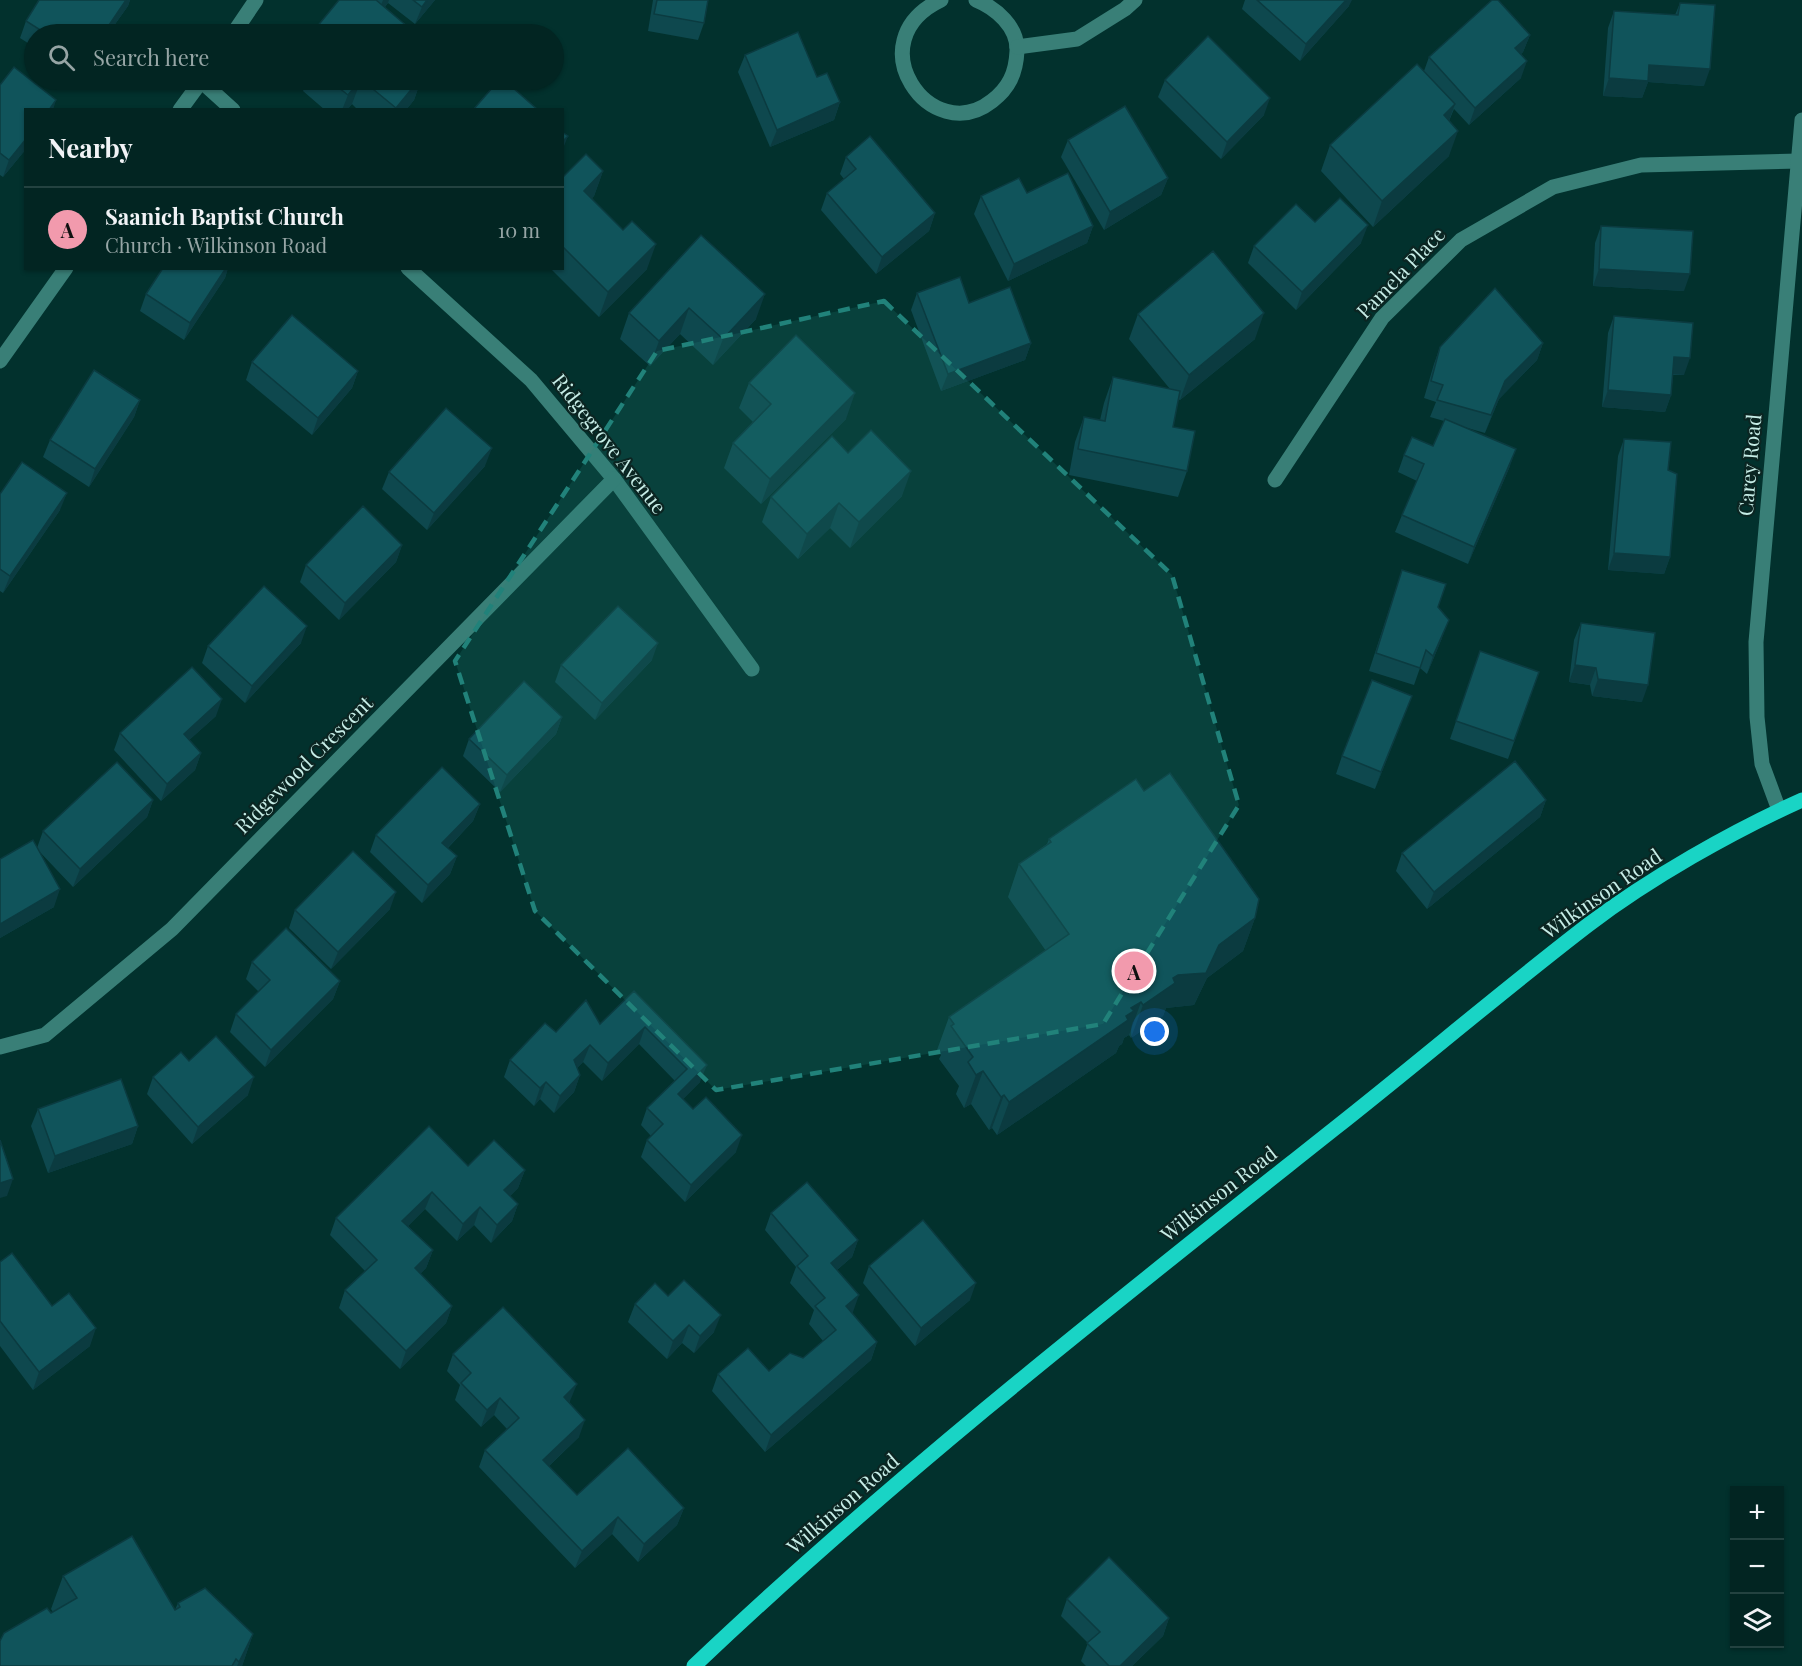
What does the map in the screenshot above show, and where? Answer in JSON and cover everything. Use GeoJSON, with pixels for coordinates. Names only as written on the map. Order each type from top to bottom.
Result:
{"type":"FeatureCollection","features":[{"type":"Feature","properties":{"kind":"main road","name":"Wilkinson Road"},"geometry":{"type":"LineString","coordinates":[[694,1666],[747,1615],[1083,1329],[1590,923],[1683,862],[1802,800]]}},
{"type":"Feature","properties":{"kind":"street"},"geometry":{"type":"LineString","coordinates":[[240,24],[256,0]]}},
{"type":"Feature","properties":{"kind":"street"},"geometry":{"type":"LineString","coordinates":[[941,0],[924,8],[908,27],[901,50],[904,74],[917,94],[937,108],[961,113],[984,107],[1004,92],[1015,71],[1017,47],[1009,25],[992,7],[976,0]]}},
{"type":"Feature","properties":{"kind":"street"},"geometry":{"type":"LineString","coordinates":[[1017,47],[1077,39],[1125,9],[1135,0]]}},
{"type":"Feature","properties":{"kind":"street"},"geometry":{"type":"LineString","coordinates":[[181,108],[194,90]]}},
{"type":"Feature","properties":{"kind":"street"},"geometry":{"type":"LineString","coordinates":[[212,90],[231,108]]}},
{"type":"Feature","properties":{"kind":"street","name":"Carey Road"},"geometry":{"type":"LineString","coordinates":[[1779,810],[1762,764],[1757,717],[1756,642],[1799,203],[1802,120]]}},
{"type":"Feature","properties":{"kind":"street","name":"Pamela Place"},"geometry":{"type":"LineString","coordinates":[[1275,480],[1382,318],[1461,240],[1553,187],[1641,165],[1799,161]]}},
{"type":"Feature","properties":{"kind":"street"},"geometry":{"type":"LineString","coordinates":[[0,361],[65,270]]}},
{"type":"Feature","properties":{"kind":"street","name":"Ridgegrove Avenue"},"geometry":{"type":"LineString","coordinates":[[410,270],[531,380],[615,479],[752,669]]}},
{"type":"Feature","properties":{"kind":"street","name":"Ridgewood Crescent"},"geometry":{"type":"LineString","coordinates":[[0,1047],[45,1035],[172,929],[615,479]]}},
{"type":"Feature","properties":{"kind":"highlighted area"},"geometry":{"type":"Polygon","coordinates":[[[884,301],[1172,575],[1239,805],[1103,1024],[716,1090],[535,911],[455,661],[657,351],[884,301]]]}},
{"type":"Feature","properties":{"kind":"building"},"geometry":{"type":"Polygon","coordinates":[[[39,0],[126,0],[110,24],[31,24],[26,21],[39,0]]]}},
{"type":"Feature","properties":{"kind":"building"},"geometry":{"type":"Polygon","coordinates":[[[339,0],[376,0],[404,24],[319,24],[339,0]]]}},
{"type":"Feature","properties":{"kind":"building"},"geometry":{"type":"Polygon","coordinates":[[[413,0],[427,0],[422,7],[413,0]]]}},
{"type":"Feature","properties":{"kind":"building"},"geometry":{"type":"Polygon","coordinates":[[[657,0],[708,0],[704,23],[654,14],[657,0]]]}},
{"type":"Feature","properties":{"kind":"building"},"geometry":{"type":"Polygon","coordinates":[[[1257,0],[1346,0],[1306,44],[1257,0]]]}},
{"type":"Feature","properties":{"kind":"building"},"geometry":{"type":"Polygon","coordinates":[[[1492,0],[1498,0],[1530,35],[1515,48],[1527,61],[1475,108],[1429,57],[1492,0]]]}},
{"type":"Feature","properties":{"kind":"building"},"geometry":{"type":"Polygon","coordinates":[[[1680,3],[1715,5],[1710,69],[1649,65],[1648,81],[1609,78],[1614,11],[1678,15],[1680,3]]]}},
{"type":"Feature","properties":{"kind":"building"},"geometry":{"type":"Polygon","coordinates":[[[798,32],[817,77],[827,73],[840,102],[777,130],[745,55],[798,32]]]}},
{"type":"Feature","properties":{"kind":"building"},"geometry":{"type":"Polygon","coordinates":[[[1208,36],[1270,98],[1227,142],[1165,80],[1208,36]]]}},
{"type":"Feature","properties":{"kind":"building"},"geometry":{"type":"Polygon","coordinates":[[[1417,64],[1455,104],[1444,115],[1458,131],[1382,201],[1330,145],[1417,64]]]}},
{"type":"Feature","properties":{"kind":"building"},"geometry":{"type":"Polygon","coordinates":[[[14,67],[24,75],[24,90],[43,90],[56,100],[50,108],[24,108],[24,141],[9,160],[0,153],[0,85],[14,67]]]}},
{"type":"Feature","properties":{"kind":"building"},"geometry":{"type":"Polygon","coordinates":[[[342,90],[352,90],[348,95],[342,90]]]}},
{"type":"Feature","properties":{"kind":"building"},"geometry":{"type":"Polygon","coordinates":[[[374,90],[411,90],[396,108],[374,90]]]}},
{"type":"Feature","properties":{"kind":"building"},"geometry":{"type":"Polygon","coordinates":[[[490,90],[515,90],[536,108],[475,108],[490,90]]]}},
{"type":"Feature","properties":{"kind":"building"},"geometry":{"type":"Polygon","coordinates":[[[1125,106],[1168,178],[1110,212],[1068,140],[1125,106]]]}},
{"type":"Feature","properties":{"kind":"building"},"geometry":{"type":"Polygon","coordinates":[[[870,136],[935,213],[882,257],[827,193],[856,169],[846,157],[870,136]]]}},
{"type":"Feature","properties":{"kind":"building"},"geometry":{"type":"Polygon","coordinates":[[[586,154],[603,171],[584,191],[623,230],[632,221],[656,244],[608,292],[564,248],[564,176],[586,154]]]}},
{"type":"Feature","properties":{"kind":"building"},"geometry":{"type":"Polygon","coordinates":[[[1068,173],[1093,226],[1014,264],[981,196],[1019,178],[1027,193],[1068,173]]]}},
{"type":"Feature","properties":{"kind":"building"},"geometry":{"type":"Polygon","coordinates":[[[1340,198],[1368,225],[1302,292],[1254,246],[1296,204],[1315,222],[1340,198]]]}},
{"type":"Feature","properties":{"kind":"building"},"geometry":{"type":"Polygon","coordinates":[[[1601,226],[1693,231],[1690,274],[1599,269],[1601,226]]]}},
{"type":"Feature","properties":{"kind":"building"},"geometry":{"type":"Polygon","coordinates":[[[701,235],[765,294],[723,339],[689,308],[659,341],[629,313],[701,235]]]}},
{"type":"Feature","properties":{"kind":"building"},"geometry":{"type":"Polygon","coordinates":[[[1213,251],[1264,313],[1189,375],[1138,314],[1213,251]]]}},
{"type":"Feature","properties":{"kind":"building"},"geometry":{"type":"Polygon","coordinates":[[[162,270],[225,270],[190,323],[146,294],[162,270]]]}},
{"type":"Feature","properties":{"kind":"building"},"geometry":{"type":"Polygon","coordinates":[[[960,277],[969,303],[1010,287],[1031,343],[948,374],[917,293],[960,277]]]}},
{"type":"Feature","properties":{"kind":"building"},"geometry":{"type":"Polygon","coordinates":[[[1495,288],[1543,343],[1505,381],[1491,415],[1437,400],[1443,385],[1431,381],[1440,347],[1495,288]]]}},
{"type":"Feature","properties":{"kind":"building"},"geometry":{"type":"Polygon","coordinates":[[[292,315],[358,371],[318,418],[252,362],[292,315]]]}},
{"type":"Feature","properties":{"kind":"building"},"geometry":{"type":"Polygon","coordinates":[[[1614,316],[1693,323],[1690,358],[1674,357],[1671,395],[1608,390],[1614,316]]]}},
{"type":"Feature","properties":{"kind":"building"},"geometry":{"type":"Polygon","coordinates":[[[796,335],[855,393],[770,479],[733,443],[771,404],[749,383],[796,335]]]}},
{"type":"Feature","properties":{"kind":"building"},"geometry":{"type":"Polygon","coordinates":[[[94,370],[140,400],[95,469],[50,440],[94,370]]]}},
{"type":"Feature","properties":{"kind":"building"},"geometry":{"type":"Polygon","coordinates":[[[1113,377],[1180,391],[1173,427],[1195,431],[1187,471],[1078,449],[1084,417],[1105,421],[1113,377]]]}},
{"type":"Feature","properties":{"kind":"building"},"geometry":{"type":"Polygon","coordinates":[[[446,408],[492,448],[434,513],[389,472],[446,408]]]}},
{"type":"Feature","properties":{"kind":"building"},"geometry":{"type":"Polygon","coordinates":[[[1445,419],[1516,449],[1474,547],[1402,515],[1424,464],[1404,455],[1412,437],[1433,446],[1445,419]]]}},
{"type":"Feature","properties":{"kind":"building"},"geometry":{"type":"Polygon","coordinates":[[[871,430],[911,471],[859,522],[839,503],[807,534],[771,497],[832,436],[848,453],[871,430]]]}},
{"type":"Feature","properties":{"kind":"building"},"geometry":{"type":"Polygon","coordinates":[[[1624,439],[1671,442],[1668,470],[1677,474],[1670,557],[1614,553],[1624,439]]]}},
{"type":"Feature","properties":{"kind":"building"},"geometry":{"type":"Polygon","coordinates":[[[22,462],[67,493],[10,576],[0,569],[0,494],[22,462]]]}},
{"type":"Feature","properties":{"kind":"building"},"geometry":{"type":"Polygon","coordinates":[[[363,506],[402,545],[345,603],[306,565],[363,506]]]}},
{"type":"Feature","properties":{"kind":"building"},"geometry":{"type":"Polygon","coordinates":[[[1402,570],[1446,584],[1438,607],[1449,620],[1433,656],[1426,650],[1420,668],[1376,653],[1402,570]]]}},
{"type":"Feature","properties":{"kind":"building"},"geometry":{"type":"Polygon","coordinates":[[[264,586],[307,626],[252,686],[208,646],[264,586]]]}},
{"type":"Feature","properties":{"kind":"building"},"geometry":{"type":"Polygon","coordinates":[[[618,606],[658,643],[602,703],[561,665],[618,606]]]}},
{"type":"Feature","properties":{"kind":"building"},"geometry":{"type":"Polygon","coordinates":[[[1581,623],[1655,633],[1648,685],[1598,679],[1596,668],[1575,665],[1581,623]]]}},
{"type":"Feature","properties":{"kind":"building"},"geometry":{"type":"Polygon","coordinates":[[[1480,651],[1539,672],[1514,741],[1456,721],[1480,651]]]}},
{"type":"Feature","properties":{"kind":"building"},"geometry":{"type":"Polygon","coordinates":[[[192,667],[222,699],[184,734],[201,753],[167,784],[120,733],[192,667]]]}},
{"type":"Feature","properties":{"kind":"building"},"geometry":{"type":"Polygon","coordinates":[[[1372,680],[1412,696],[1381,772],[1342,756],[1372,680]]]}},
{"type":"Feature","properties":{"kind":"building"},"geometry":{"type":"Polygon","coordinates":[[[524,681],[562,717],[507,775],[469,739],[524,681]]]}},
{"type":"Feature","properties":{"kind":"building"},"geometry":{"type":"Polygon","coordinates":[[[1515,761],[1546,800],[1434,892],[1402,853],[1515,761]]]}},
{"type":"Feature","properties":{"kind":"building"},"geometry":{"type":"Polygon","coordinates":[[[117,762],[153,800],[80,869],[43,831],[117,762]]]}},
{"type":"Feature","properties":{"kind":"building"},"geometry":{"type":"Polygon","coordinates":[[[442,767],[480,804],[442,843],[457,856],[428,885],[376,835],[442,767]]]}},
{"type":"Feature","properties":{"kind":"building"},"geometry":{"type":"Polygon","coordinates":[[[1170,773],[1259,899],[1255,918],[1219,945],[1206,973],[1178,975],[1173,978],[1175,983],[1143,1005],[1141,1002],[1131,1008],[1134,1011],[1126,1016],[1128,1020],[1009,1102],[1004,1095],[1001,1097],[983,1071],[976,1075],[968,1062],[973,1057],[951,1026],[954,1024],[949,1017],[1069,934],[1019,864],[1051,842],[1049,839],[1136,779],[1144,791],[1170,773]]]}},
{"type":"Feature","properties":{"kind":"building"},"geometry":{"type":"Polygon","coordinates":[[[33,840],[60,889],[0,924],[0,859],[33,840]]]}},
{"type":"Feature","properties":{"kind":"building"},"geometry":{"type":"Polygon","coordinates":[[[353,851],[396,892],[338,952],[295,910],[353,851]]]}},
{"type":"Feature","properties":{"kind":"building"},"geometry":{"type":"Polygon","coordinates":[[[286,928],[340,981],[271,1050],[236,1014],[270,980],[252,962],[286,928]]]}},
{"type":"Feature","properties":{"kind":"building"},"geometry":{"type":"Polygon","coordinates":[[[634,991],[707,1065],[678,1094],[693,1109],[706,1097],[742,1135],[691,1185],[647,1140],[663,1124],[647,1108],[687,1069],[645,1027],[608,1063],[590,1045],[574,1060],[580,1075],[560,1096],[546,1082],[540,1088],[510,1060],[545,1023],[556,1032],[586,1000],[600,1024],[634,991]]]}},
{"type":"Feature","properties":{"kind":"building"},"geometry":{"type":"Polygon","coordinates":[[[216,1036],[254,1077],[198,1127],[153,1077],[181,1052],[189,1061],[216,1036]]]}},
{"type":"Feature","properties":{"kind":"building"},"geometry":{"type":"Polygon","coordinates":[[[121,1079],[138,1126],[55,1156],[38,1109],[121,1079]]]}},
{"type":"Feature","properties":{"kind":"building"},"geometry":{"type":"Polygon","coordinates":[[[429,1126],[468,1166],[494,1140],[525,1170],[504,1190],[518,1204],[497,1225],[480,1207],[463,1224],[432,1192],[402,1221],[433,1250],[415,1268],[452,1306],[406,1351],[345,1290],[377,1260],[336,1218],[429,1126]]]}},
{"type":"Feature","properties":{"kind":"building"},"geometry":{"type":"Polygon","coordinates":[[[0,1140],[13,1179],[0,1183],[0,1140]]]}},
{"type":"Feature","properties":{"kind":"building"},"geometry":{"type":"Polygon","coordinates":[[[807,1182],[858,1240],[831,1263],[859,1295],[846,1306],[877,1342],[771,1435],[718,1374],[748,1348],[769,1371],[790,1353],[803,1358],[836,1330],[815,1306],[825,1298],[797,1266],[808,1256],[771,1213],[807,1182]]]}},
{"type":"Feature","properties":{"kind":"building"},"geometry":{"type":"Polygon","coordinates":[[[923,1220],[976,1283],[921,1328],[869,1266],[923,1220]]]}},
{"type":"Feature","properties":{"kind":"building"},"geometry":{"type":"Polygon","coordinates":[[[12,1253],[52,1306],[69,1293],[96,1328],[39,1372],[0,1321],[0,1262],[12,1253]]]}},
{"type":"Feature","properties":{"kind":"building"},"geometry":{"type":"Polygon","coordinates":[[[684,1280],[721,1315],[700,1336],[689,1325],[673,1341],[635,1304],[655,1283],[668,1296],[684,1280]]]}},
{"type":"Feature","properties":{"kind":"building"},"geometry":{"type":"Polygon","coordinates":[[[503,1307],[577,1384],[564,1397],[585,1420],[543,1460],[577,1495],[628,1448],[684,1508],[644,1544],[618,1517],[582,1551],[485,1450],[519,1418],[500,1398],[487,1410],[461,1383],[471,1373],[453,1354],[503,1307]]]}},
{"type":"Feature","properties":{"kind":"building"},"geometry":{"type":"Polygon","coordinates":[[[132,1536],[175,1610],[180,1607],[178,1603],[205,1588],[253,1634],[239,1662],[236,1659],[232,1666],[0,1666],[0,1641],[4,1633],[47,1608],[51,1613],[77,1598],[63,1576],[132,1536]]]}},
{"type":"Feature","properties":{"kind":"building"},"geometry":{"type":"Polygon","coordinates":[[[1109,1557],[1169,1618],[1120,1666],[1109,1666],[1087,1643],[1100,1632],[1067,1599],[1109,1557]]]}},
{"type":"Feature","properties":{"kind":"place","name":"Saanich Baptist Church"},"geometry":{"type":"Point","coordinates":[1134,971]}}]}
